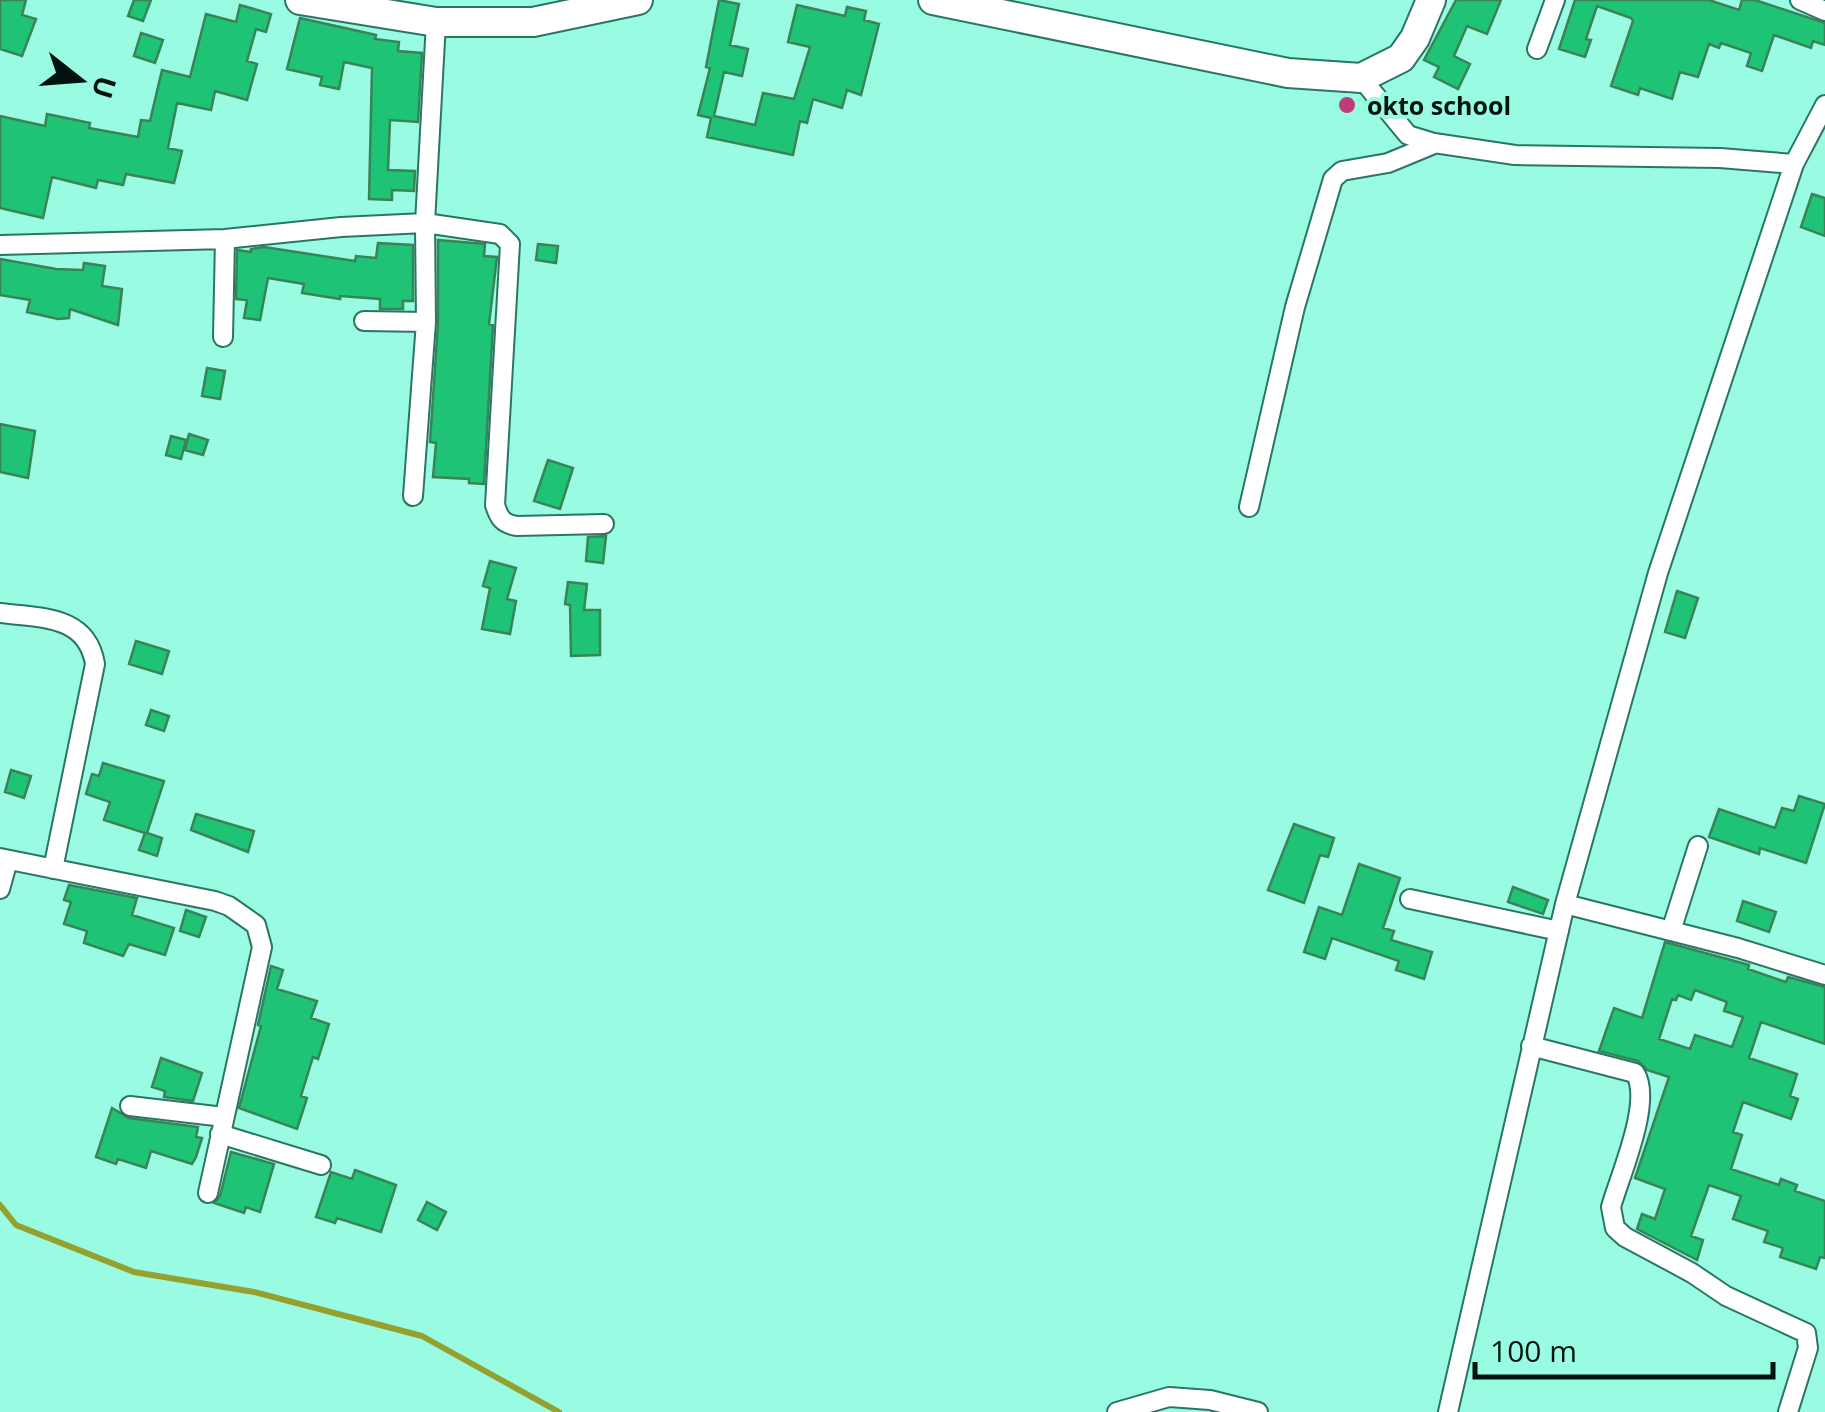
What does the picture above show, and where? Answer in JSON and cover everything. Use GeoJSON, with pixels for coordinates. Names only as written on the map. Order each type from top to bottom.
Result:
{"type":"FeatureCollection","features":[{"type":"Feature","properties":{"kind":"main road"},"geometry":{"type":"LineString","coordinates":[[300,0],[436,22],[533,22],[638,0]]}},
{"type":"Feature","properties":{"kind":"main road"},"geometry":{"type":"LineString","coordinates":[[933,0],[1288,73],[1373,72],[1400,58],[1416,38],[1431,0]]}},
{"type":"Feature","properties":{"kind":"street"},"geometry":{"type":"LineString","coordinates":[[1537,49],[1556,0]]}},
{"type":"Feature","properties":{"kind":"street"},"geometry":{"type":"LineString","coordinates":[[1800,0],[1825,10]]}},
{"type":"Feature","properties":{"kind":"street"},"geometry":{"type":"LineString","coordinates":[[413,496],[426,322],[424,223],[436,22]]}},
{"type":"Feature","properties":{"kind":"street"},"geometry":{"type":"LineString","coordinates":[[1373,72],[1389,115],[1408,134],[1434,144],[1515,154],[1690,157],[1794,164]]}},
{"type":"Feature","properties":{"kind":"street"},"geometry":{"type":"LineString","coordinates":[[1448,1412],[1565,904],[1658,573],[1794,164],[1825,105]]}},
{"type":"Feature","properties":{"kind":"street"},"geometry":{"type":"LineString","coordinates":[[1250,507],[1295,307],[1333,180],[1342,171],[1388,163],[1434,144]]}},
{"type":"Feature","properties":{"kind":"street"},"geometry":{"type":"LineString","coordinates":[[0,245],[224,239],[424,223],[500,234],[510,244],[495,505],[498,515],[517,526],[604,524]]}},
{"type":"Feature","properties":{"kind":"street"},"geometry":{"type":"LineString","coordinates":[[223,337],[224,239]]}},
{"type":"Feature","properties":{"kind":"street"},"geometry":{"type":"LineString","coordinates":[[364,321],[426,322]]}},
{"type":"Feature","properties":{"kind":"street"},"geometry":{"type":"LineString","coordinates":[[0,613],[68,624],[85,635],[92,648],[95,664],[53,869]]}},
{"type":"Feature","properties":{"kind":"street"},"geometry":{"type":"LineString","coordinates":[[1672,931],[1698,846]]}},
{"type":"Feature","properties":{"kind":"street"},"geometry":{"type":"LineString","coordinates":[[0,889],[4,859],[214,901],[230,906],[256,925],[262,947],[208,1193]]}},
{"type":"Feature","properties":{"kind":"street"},"geometry":{"type":"LineString","coordinates":[[1410,900],[1559,931]]}},
{"type":"Feature","properties":{"kind":"street"},"geometry":{"type":"LineString","coordinates":[[1565,904],[1825,975]]}},
{"type":"Feature","properties":{"kind":"street"},"geometry":{"type":"LineString","coordinates":[[1531,1046],[1636,1073],[1641,1082],[1642,1101],[1610,1207],[1615,1228],[1726,1296],[1806,1334],[1808,1348],[1788,1412]]}},
{"type":"Feature","properties":{"kind":"street"},"geometry":{"type":"LineString","coordinates":[[130,1106],[222,1125],[320,1166]]}},
{"type":"Feature","properties":{"kind":"street"},"geometry":{"type":"LineString","coordinates":[[1117,1412],[1169,1397],[1210,1400],[1258,1412]]}},
{"type":"Feature","properties":{"kind":"building"},"geometry":{"type":"Polygon","coordinates":[[[0,0],[26,0],[22,15],[36,19],[22,56],[0,49],[0,0]]]}},
{"type":"Feature","properties":{"kind":"building"},"geometry":{"type":"Polygon","coordinates":[[[134,0],[151,0],[143,21],[128,16],[134,0]]]}},
{"type":"Feature","properties":{"kind":"building"},"geometry":{"type":"Polygon","coordinates":[[[719,0],[739,4],[730,45],[748,49],[742,76],[724,72],[714,116],[755,125],[763,93],[794,99],[810,47],[788,42],[797,5],[845,16],[847,7],[866,11],[864,20],[879,24],[861,95],[847,90],[842,108],[813,99],[807,123],[800,121],[793,155],[707,137],[711,118],[698,115],[710,68],[706,67],[719,0]]]}},
{"type":"Feature","properties":{"kind":"building"},"geometry":{"type":"Polygon","coordinates":[[[1456,0],[1501,0],[1487,34],[1467,26],[1454,56],[1470,64],[1458,89],[1434,77],[1439,67],[1424,60],[1456,0]]]}},
{"type":"Feature","properties":{"kind":"building"},"geometry":{"type":"Polygon","coordinates":[[[1575,0],[1709,0],[1739,10],[1742,0],[1755,0],[1825,23],[1825,45],[1813,41],[1811,48],[1774,35],[1762,71],[1747,66],[1751,53],[1721,43],[1719,48],[1709,44],[1698,77],[1680,72],[1672,99],[1640,88],[1638,95],[1611,86],[1631,18],[1597,6],[1586,39],[1591,40],[1585,57],[1559,49],[1575,0]]]}},
{"type":"Feature","properties":{"kind":"building"},"geometry":{"type":"Polygon","coordinates":[[[240,5],[271,14],[266,32],[256,29],[247,61],[257,64],[247,100],[215,91],[211,110],[177,103],[168,148],[182,151],[174,183],[126,174],[123,185],[98,180],[96,188],[52,177],[43,218],[0,208],[0,116],[45,126],[47,114],[90,123],[89,128],[138,137],[141,120],[150,121],[162,70],[190,77],[206,14],[236,22],[240,5]]]}},
{"type":"Feature","properties":{"kind":"building"},"geometry":{"type":"Polygon","coordinates":[[[300,18],[399,42],[398,51],[422,53],[418,122],[390,120],[388,170],[415,171],[414,191],[392,190],[392,200],[369,199],[372,68],[344,62],[339,89],[320,85],[322,77],[287,69],[300,18]]]}},
{"type":"Feature","properties":{"kind":"building"},"geometry":{"type":"Polygon","coordinates":[[[141,33],[163,40],[155,63],[134,56],[141,33]]]}},
{"type":"Feature","properties":{"kind":"building"},"geometry":{"type":"Polygon","coordinates":[[[1812,194],[1825,198],[1825,236],[1801,227],[1812,194]]]}},
{"type":"Feature","properties":{"kind":"building"},"geometry":{"type":"Polygon","coordinates":[[[438,240],[485,244],[484,256],[497,257],[489,324],[493,325],[484,484],[433,477],[436,443],[430,442],[438,323],[438,240]]]}},
{"type":"Feature","properties":{"kind":"building"},"geometry":{"type":"Polygon","coordinates":[[[378,243],[413,245],[413,301],[403,301],[403,309],[380,309],[380,299],[340,299],[302,293],[304,284],[268,278],[260,320],[244,318],[247,300],[236,299],[237,250],[251,252],[264,247],[355,261],[356,256],[376,258],[378,243]]]}},
{"type":"Feature","properties":{"kind":"building"},"geometry":{"type":"Polygon","coordinates":[[[538,244],[558,246],[556,263],[536,260],[538,244]]]}},
{"type":"Feature","properties":{"kind":"building"},"geometry":{"type":"Polygon","coordinates":[[[0,259],[56,269],[83,270],[84,263],[105,266],[102,286],[122,289],[118,325],[70,309],[69,318],[58,319],[27,312],[30,300],[0,295],[0,259]]]}},
{"type":"Feature","properties":{"kind":"building"},"geometry":{"type":"Polygon","coordinates":[[[207,368],[225,371],[220,399],[202,396],[207,368]]]}},
{"type":"Feature","properties":{"kind":"building"},"geometry":{"type":"Polygon","coordinates":[[[0,424],[35,431],[28,478],[0,472],[0,424]]]}},
{"type":"Feature","properties":{"kind":"building"},"geometry":{"type":"Polygon","coordinates":[[[189,434],[208,440],[203,455],[185,450],[189,434]]]}},
{"type":"Feature","properties":{"kind":"building"},"geometry":{"type":"Polygon","coordinates":[[[171,436],[186,440],[181,459],[166,455],[171,436]]]}},
{"type":"Feature","properties":{"kind":"building"},"geometry":{"type":"Polygon","coordinates":[[[548,460],[573,468],[560,509],[534,501],[548,460]]]}},
{"type":"Feature","properties":{"kind":"building"},"geometry":{"type":"Polygon","coordinates":[[[606,536],[603,563],[586,561],[588,537],[606,536]]]}},
{"type":"Feature","properties":{"kind":"building"},"geometry":{"type":"Polygon","coordinates":[[[490,561],[516,568],[507,599],[516,601],[510,634],[482,629],[490,588],[483,586],[490,561]]]}},
{"type":"Feature","properties":{"kind":"building"},"geometry":{"type":"Polygon","coordinates":[[[568,582],[587,584],[584,610],[600,610],[600,655],[571,656],[570,605],[565,604],[568,582]]]}},
{"type":"Feature","properties":{"kind":"building"},"geometry":{"type":"Polygon","coordinates":[[[1677,591],[1698,598],[1685,638],[1665,632],[1677,591]]]}},
{"type":"Feature","properties":{"kind":"building"},"geometry":{"type":"Polygon","coordinates":[[[136,641],[169,651],[162,674],[129,664],[136,641]]]}},
{"type":"Feature","properties":{"kind":"building"},"geometry":{"type":"Polygon","coordinates":[[[151,710],[169,716],[164,731],[146,725],[151,710]]]}},
{"type":"Feature","properties":{"kind":"building"},"geometry":{"type":"Polygon","coordinates":[[[103,763],[164,781],[147,833],[162,838],[157,856],[139,850],[145,833],[104,820],[110,802],[86,794],[92,774],[99,776],[103,763]]]}},
{"type":"Feature","properties":{"kind":"building"},"geometry":{"type":"Polygon","coordinates":[[[11,770],[31,776],[24,798],[5,792],[11,770]]]}},
{"type":"Feature","properties":{"kind":"building"},"geometry":{"type":"Polygon","coordinates":[[[1799,796],[1825,804],[1806,863],[1760,848],[1759,854],[1709,837],[1719,809],[1775,828],[1782,808],[1794,811],[1799,796]]]}},
{"type":"Feature","properties":{"kind":"building"},"geometry":{"type":"Polygon","coordinates":[[[196,814],[254,831],[248,852],[191,830],[196,814]]]}},
{"type":"Feature","properties":{"kind":"building"},"geometry":{"type":"Polygon","coordinates":[[[1294,824],[1334,838],[1328,857],[1320,855],[1304,903],[1268,890],[1294,824]]]}},
{"type":"Feature","properties":{"kind":"building"},"geometry":{"type":"Polygon","coordinates":[[[1359,864],[1400,878],[1383,928],[1394,931],[1391,940],[1432,952],[1424,979],[1396,970],[1399,961],[1332,938],[1325,959],[1304,952],[1319,907],[1342,915],[1359,864]]]}},
{"type":"Feature","properties":{"kind":"building"},"geometry":{"type":"Polygon","coordinates":[[[69,885],[137,898],[132,915],[174,928],[165,955],[129,944],[123,956],[84,943],[87,931],[64,924],[71,902],[64,900],[69,885]]]}},
{"type":"Feature","properties":{"kind":"building"},"geometry":{"type":"Polygon","coordinates":[[[1513,887],[1548,900],[1543,914],[1508,902],[1513,887]]]}},
{"type":"Feature","properties":{"kind":"building"},"geometry":{"type":"Polygon","coordinates":[[[1743,901],[1776,912],[1769,932],[1737,921],[1743,901]]]}},
{"type":"Feature","properties":{"kind":"building"},"geometry":{"type":"Polygon","coordinates":[[[186,910],[206,917],[199,937],[180,931],[186,910]]]}},
{"type":"Feature","properties":{"kind":"building"},"geometry":{"type":"Polygon","coordinates":[[[1665,942],[1749,965],[1748,969],[1786,982],[1788,977],[1825,987],[1825,1044],[1761,1022],[1749,1058],[1797,1074],[1790,1096],[1798,1099],[1791,1119],[1743,1102],[1733,1132],[1742,1135],[1731,1169],[1779,1185],[1781,1179],[1797,1185],[1795,1191],[1825,1201],[1825,1258],[1820,1257],[1816,1269],[1780,1257],[1783,1248],[1764,1242],[1768,1231],[1733,1219],[1741,1196],[1709,1185],[1691,1236],[1703,1240],[1697,1260],[1637,1229],[1642,1214],[1655,1219],[1665,1189],[1635,1178],[1669,1077],[1647,1070],[1638,1061],[1599,1051],[1614,1008],[1642,1018],[1665,942]],[[1695,990],[1691,1000],[1678,995],[1676,1000],[1672,999],[1659,1039],[1690,1049],[1695,1035],[1732,1047],[1743,1017],[1724,1011],[1727,1002],[1695,990]]]}},
{"type":"Feature","properties":{"kind":"building"},"geometry":{"type":"Polygon","coordinates":[[[271,966],[283,970],[277,989],[317,1001],[311,1018],[329,1024],[301,1096],[307,1098],[297,1129],[239,1108],[261,1026],[258,1025],[271,966]]]}},
{"type":"Feature","properties":{"kind":"building"},"geometry":{"type":"Polygon","coordinates":[[[161,1058],[202,1073],[193,1101],[164,1097],[165,1091],[152,1087],[161,1058]]]}},
{"type":"Feature","properties":{"kind":"building"},"geometry":{"type":"Polygon","coordinates":[[[112,1108],[129,1118],[198,1127],[196,1137],[202,1138],[192,1164],[151,1151],[146,1168],[96,1157],[112,1108]]]}},
{"type":"Feature","properties":{"kind":"building"},"geometry":{"type":"Polygon","coordinates":[[[231,1152],[274,1164],[260,1212],[246,1207],[244,1213],[214,1203],[220,1196],[231,1152]]]}},
{"type":"Feature","properties":{"kind":"building"},"geometry":{"type":"Polygon","coordinates":[[[355,1170],[396,1185],[381,1232],[337,1218],[335,1223],[316,1217],[331,1172],[352,1179],[355,1170]]]}},
{"type":"Feature","properties":{"kind":"building"},"geometry":{"type":"Polygon","coordinates":[[[427,1202],[446,1212],[437,1230],[418,1220],[427,1202]]]}},
{"type":"Feature","properties":{"kind":"waterway"},"geometry":{"type":"LineString","coordinates":[[0,1205],[16,1225],[134,1272],[254,1292],[422,1336],[559,1412]]}},
{"type":"Feature","properties":{"kind":"place","name":"okto school"},"geometry":{"type":"Point","coordinates":[1347,105]}}]}
